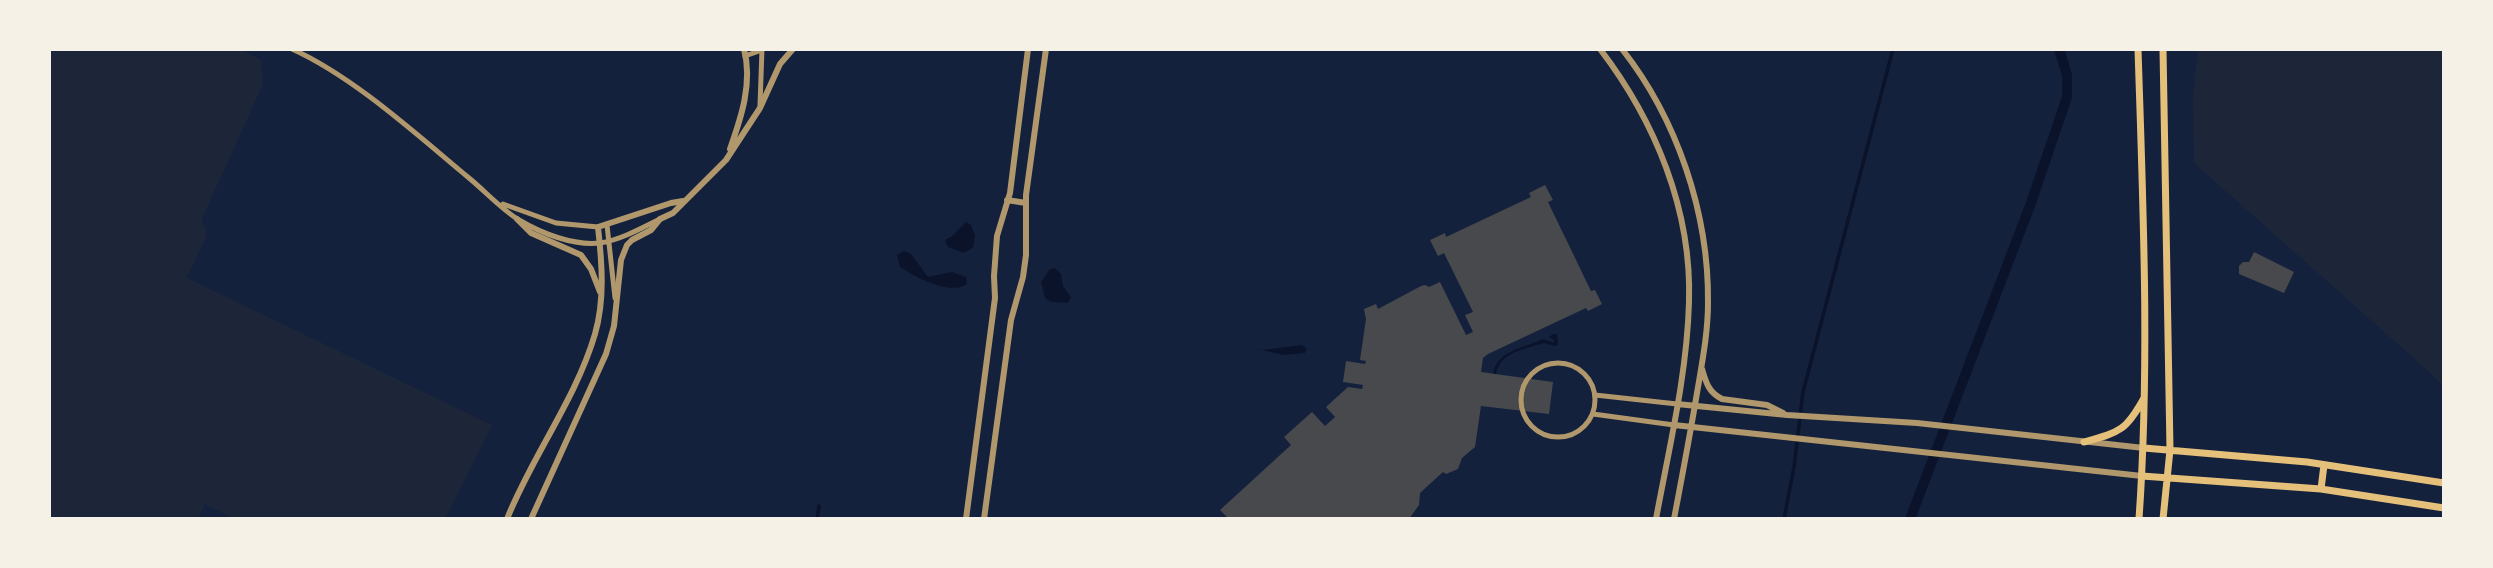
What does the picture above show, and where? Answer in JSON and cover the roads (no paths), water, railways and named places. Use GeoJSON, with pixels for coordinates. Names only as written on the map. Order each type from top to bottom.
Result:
{"type":"FeatureCollection","features":[{"type":"Feature","properties":{"kind":"main road"},"geometry":{"type":"LineString","coordinates":[[2138,49],[2146,304],[2144,448],[2139,519]]}},
{"type":"Feature","properties":{"kind":"main road"},"geometry":{"type":"LineString","coordinates":[[2163,49],[2170,450],[2163,519]]}},
{"type":"Feature","properties":{"kind":"main road"},"geometry":{"type":"LineString","coordinates":[[2084,442],[2125,427],[2145,397]]}},
{"type":"Feature","properties":{"kind":"main road"},"geometry":{"type":"LineString","coordinates":[[2144,448],[2324,465],[2444,483]]}},
{"type":"Feature","properties":{"kind":"main road"},"geometry":{"type":"LineString","coordinates":[[2321,489],[2324,465]]}},
{"type":"Feature","properties":{"kind":"main road"},"geometry":{"type":"LineString","coordinates":[[2142,476],[2321,489],[2444,508]]}},
{"type":"Feature","properties":{"kind":"street"},"geometry":{"type":"LineString","coordinates":[[292,49],[317,60],[373,101],[497,201],[531,233],[581,255],[592,269],[601,296]]}},
{"type":"Feature","properties":{"kind":"street"},"geometry":{"type":"LineString","coordinates":[[726,160],[740,121],[747,88],[745,52],[763,49],[760,108]]}},
{"type":"Feature","properties":{"kind":"street"},"geometry":{"type":"LineString","coordinates":[[517,219],[545,233],[574,241],[600,243],[673,213],[726,160],[760,108],[780,64],[793,49]]}},
{"type":"Feature","properties":{"kind":"street"},"geometry":{"type":"LineString","coordinates":[[966,519],[995,298],[997,236],[1007,200],[1028,49]]}},
{"type":"Feature","properties":{"kind":"street"},"geometry":{"type":"LineString","coordinates":[[984,519],[1011,320],[1026,255],[1026,203],[1045,49]]}},
{"type":"Feature","properties":{"kind":"street"},"geometry":{"type":"LineString","coordinates":[[1600,49],[1624,80],[1657,142],[1675,193],[1686,249],[1689,300],[1686,341],[1674,425],[1656,519]]}},
{"type":"Feature","properties":{"kind":"street"},"geometry":{"type":"LineString","coordinates":[[1622,49],[1639,70],[1672,132],[1688,178],[1705,245],[1708,302],[1701,367],[1674,519]]}},
{"type":"Feature","properties":{"kind":"street"},"geometry":{"type":"LineString","coordinates":[[1640,111],[1656,102]]}},
{"type":"Feature","properties":{"kind":"street"},"geometry":{"type":"LineString","coordinates":[[1007,200],[1026,203]]}},
{"type":"Feature","properties":{"kind":"street"},"geometry":{"type":"LineString","coordinates":[[497,201],[556,223],[598,227],[685,201]]}},
{"type":"Feature","properties":{"kind":"street"},"geometry":{"type":"LineString","coordinates":[[531,519],[603,363],[614,326],[623,252],[632,240],[651,230],[660,219]]}},
{"type":"Feature","properties":{"kind":"street"},"geometry":{"type":"LineString","coordinates":[[607,225],[617,305]]}},
{"type":"Feature","properties":{"kind":"street"},"geometry":{"type":"LineString","coordinates":[[508,519],[522,485],[580,372],[595,334],[601,296],[598,227]]}},
{"type":"Feature","properties":{"kind":"street"},"geometry":{"type":"LineString","coordinates":[[1548,364],[1574,366],[1584,373],[1592,384],[1595,395],[1593,414],[1587,424],[1569,436],[1558,438],[1542,434],[1532,427],[1524,416],[1522,390],[1527,379],[1537,369],[1548,364]]}},
{"type":"Feature","properties":{"kind":"street"},"geometry":{"type":"LineString","coordinates":[[1701,367],[1707,386],[1716,396],[1768,405],[1787,415]]}},
{"type":"Feature","properties":{"kind":"street"},"geometry":{"type":"LineString","coordinates":[[1595,395],[1787,415],[1917,423],[2144,448]]}},
{"type":"Feature","properties":{"kind":"street"},"geometry":{"type":"LineString","coordinates":[[1593,414],[2142,476]]}},
{"type":"Feature","properties":{"kind":"street"},"geometry":{"type":"LineString","coordinates":[[974,457],[992,459]]}},
{"type":"Feature","properties":{"kind":"waterway"},"geometry":{"type":"LineString","coordinates":[[1784,519],[1794,467],[1803,392],[1893,49]]}},
{"type":"Feature","properties":{"kind":"waterway"},"geometry":{"type":"LineString","coordinates":[[1910,519],[2031,203],[2067,97],[2067,75],[2059,49]]}},
{"type":"Feature","properties":{"kind":"waterway"},"geometry":{"type":"LineString","coordinates":[[817,519],[819,506]]}}]}
